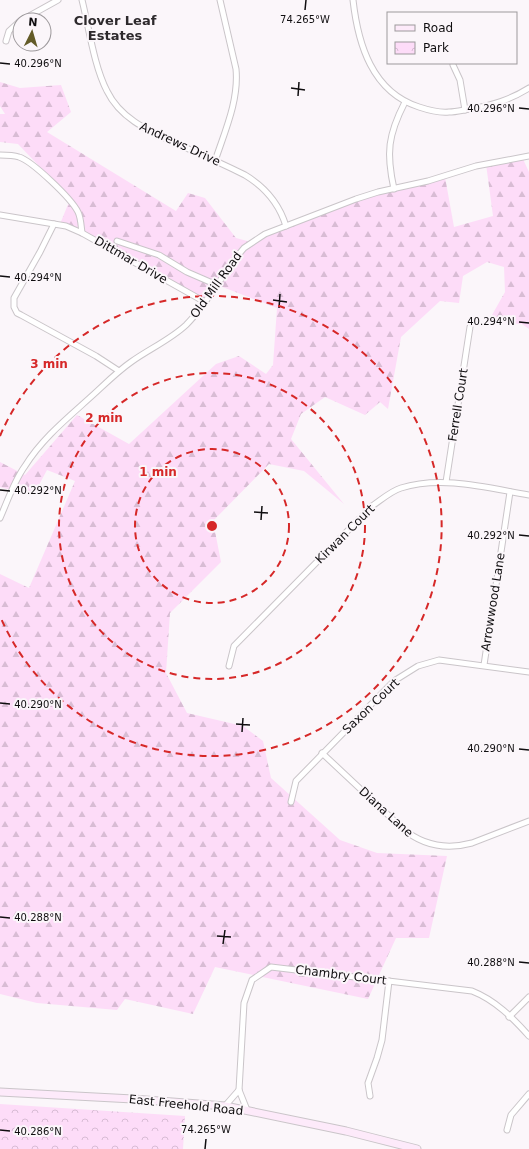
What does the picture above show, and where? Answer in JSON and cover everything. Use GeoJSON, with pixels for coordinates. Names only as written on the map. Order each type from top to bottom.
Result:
{"type":"FeatureCollection","features":[{"type":"Feature","properties":{"kind":"main road","name":"East Freehold Road"},"geometry":{"type":"LineString","coordinates":[[0,1092],[133,1099],[225,1106],[346,1131],[417,1149]]}},
{"type":"Feature","properties":{"kind":"street"},"geometry":{"type":"LineString","coordinates":[[37,12],[58,0]]}},
{"type":"Feature","properties":{"kind":"street","name":"Andrews Drive"},"geometry":{"type":"LineString","coordinates":[[82,0],[100,74],[107,91],[124,114],[143,127],[245,175],[263,188],[279,208],[286,226]]}},
{"type":"Feature","properties":{"kind":"street"},"geometry":{"type":"LineString","coordinates":[[215,160],[234,102],[237,78],[220,0]]}},
{"type":"Feature","properties":{"kind":"street"},"geometry":{"type":"LineString","coordinates":[[353,0],[367,59],[378,78],[386,87],[405,102],[423,109],[448,112],[500,103],[519,95],[529,88]]}},
{"type":"Feature","properties":{"kind":"street"},"geometry":{"type":"LineString","coordinates":[[6,41],[9,32],[12,29]]}},
{"type":"Feature","properties":{"kind":"street"},"geometry":{"type":"LineString","coordinates":[[453,65],[460,80],[464,110]]}},
{"type":"Feature","properties":{"kind":"street"},"geometry":{"type":"LineString","coordinates":[[394,189],[389,166],[389,143],[394,123],[405,102]]}},
{"type":"Feature","properties":{"kind":"street"},"geometry":{"type":"LineString","coordinates":[[0,155],[14,155],[20,157],[47,178],[76,208],[80,218],[82,233]]}},
{"type":"Feature","properties":{"kind":"street","name":"Old Mill Road"},"geometry":{"type":"LineString","coordinates":[[0,518],[22,470],[34,453],[59,425],[118,371],[178,332],[193,318],[244,248],[265,234],[356,199],[378,192],[428,181],[476,166],[529,156]]}},
{"type":"Feature","properties":{"kind":"street","name":"Dittmar Drive"},"geometry":{"type":"LineString","coordinates":[[0,215],[66,226],[82,233],[205,302]]}},
{"type":"Feature","properties":{"kind":"street"},"geometry":{"type":"LineString","coordinates":[[54,224],[14,298],[14,307],[17,313],[96,356],[118,371]]}},
{"type":"Feature","properties":{"kind":"street"},"geometry":{"type":"LineString","coordinates":[[117,241],[159,254],[187,272],[217,285]]}},
{"type":"Feature","properties":{"kind":"street","name":"Ferrell Court"},"geometry":{"type":"LineString","coordinates":[[446,482],[470,328]]}},
{"type":"Feature","properties":{"kind":"street","name":"Kirwan Court"},"geometry":{"type":"LineString","coordinates":[[229,666],[234,646],[372,506],[400,488],[426,482],[446,482],[529,495]]}},
{"type":"Feature","properties":{"kind":"street","name":"Arrowwood Lane"},"geometry":{"type":"LineString","coordinates":[[484,665],[510,492]]}},
{"type":"Feature","properties":{"kind":"street","name":"Saxon Court"},"geometry":{"type":"LineString","coordinates":[[291,802],[296,781],[322,753],[394,681],[418,666],[439,660],[529,672]]}},
{"type":"Feature","properties":{"kind":"street","name":"Diana Lane"},"geometry":{"type":"LineString","coordinates":[[322,753],[410,835],[428,844],[447,847],[464,845],[529,821]]}},
{"type":"Feature","properties":{"kind":"street","name":"Chambry Court"},"geometry":{"type":"LineString","coordinates":[[247,1110],[239,1090],[244,1003],[252,980],[271,967],[472,991],[496,1004],[529,1036]]}},
{"type":"Feature","properties":{"kind":"street"},"geometry":{"type":"LineString","coordinates":[[370,1096],[368,1083],[382,1040],[389,981]]}},
{"type":"Feature","properties":{"kind":"street"},"geometry":{"type":"LineString","coordinates":[[509,1017],[529,997]]}},
{"type":"Feature","properties":{"kind":"street"},"geometry":{"type":"LineString","coordinates":[[225,1106],[239,1090]]}},
{"type":"Feature","properties":{"kind":"street"},"geometry":{"type":"LineString","coordinates":[[507,1130],[511,1115],[529,1094]]}},
{"type":"Feature","properties":{"kind":"green space"},"geometry":{"type":"Polygon","coordinates":[[[0,82],[20,88],[61,85],[71,112],[47,132],[176,211],[188,193],[205,198],[236,238],[251,242],[340,204],[445,177],[454,227],[493,216],[486,164],[522,157],[529,172],[529,329],[522,324],[488,322],[505,292],[504,267],[487,262],[463,276],[459,303],[440,301],[401,337],[388,409],[380,402],[365,415],[325,397],[301,414],[291,439],[344,504],[304,471],[269,464],[213,521],[221,562],[170,613],[166,673],[187,713],[243,726],[263,741],[271,778],[340,840],[377,853],[447,856],[429,938],[396,938],[368,999],[215,967],[193,1014],[125,999],[117,1010],[37,1003],[0,994],[0,574],[29,588],[75,481],[47,470],[33,496],[0,487],[0,462],[25,475],[77,415],[129,444],[216,364],[239,356],[266,374],[273,365],[277,308],[220,286],[208,302],[60,224],[69,202],[81,210],[18,144],[0,142],[0,114],[5,114],[0,106],[0,82]]]}},
{"type":"Feature","properties":{"kind":"green space"},"geometry":{"type":"Polygon","coordinates":[[[0,1104],[185,1116],[183,1149],[0,1149],[0,1104]]]}},
{"type":"Feature","properties":{"kind":"district","name":"Clover Leaf Estates"},"geometry":{"type":"Point","coordinates":[115,28]}}]}
